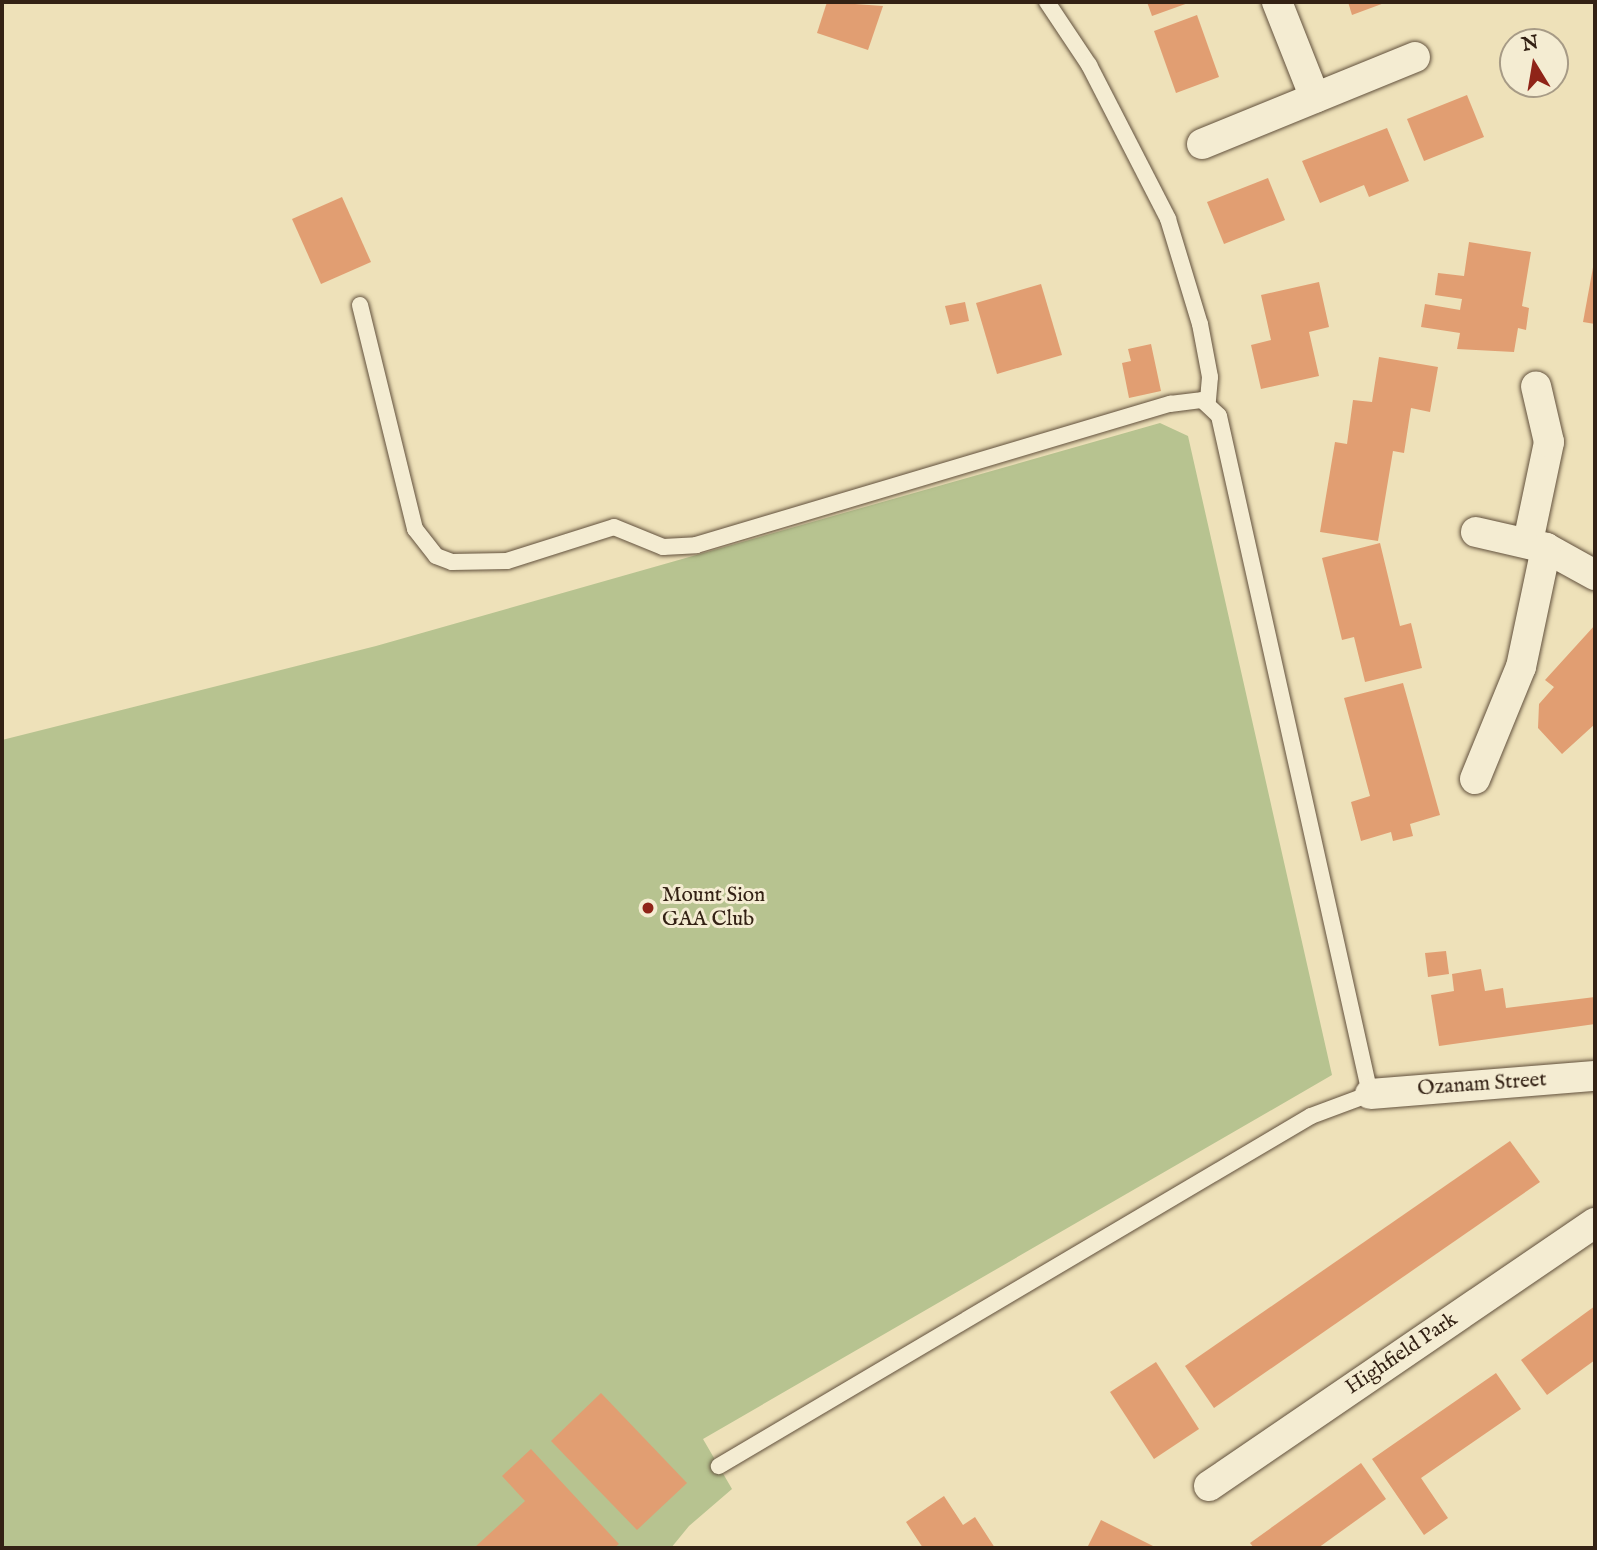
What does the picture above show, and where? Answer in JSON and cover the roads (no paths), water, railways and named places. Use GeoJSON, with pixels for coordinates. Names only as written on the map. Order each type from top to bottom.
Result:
{"type":"FeatureCollection","features":[{"type":"Feature","properties":{"kind":"street"},"geometry":{"type":"LineString","coordinates":[[1278,2],[1315,98]]}},
{"type":"Feature","properties":{"kind":"street"},"geometry":{"type":"LineString","coordinates":[[1202,144],[1415,57]]}},
{"type":"Feature","properties":{"kind":"street"},"geometry":{"type":"LineString","coordinates":[[1475,779],[1521,667],[1549,442],[1536,386]]}},
{"type":"Feature","properties":{"kind":"street"},"geometry":{"type":"LineString","coordinates":[[1476,532],[1537,545],[1595,575]]}},
{"type":"Feature","properties":{"kind":"street","name":"Ozanam Street"},"geometry":{"type":"LineString","coordinates":[[1370,1094],[1595,1076]]}},
{"type":"Feature","properties":{"kind":"street","name":"Highfield Park"},"geometry":{"type":"LineString","coordinates":[[1209,1486],[1595,1223]]}},
{"type":"Feature","properties":{"kind":"lane"},"geometry":{"type":"LineString","coordinates":[[1047,2],[1096,77],[1168,219],[1200,324],[1211,385],[1208,402]]}},
{"type":"Feature","properties":{"kind":"lane"},"geometry":{"type":"LineString","coordinates":[[360,305],[415,529],[436,556],[463,564],[507,561],[614,527],[663,547],[696,545],[1170,404],[1208,402],[1217,410],[1223,429],[1370,1094],[1311,1116],[719,1466]]}},
{"type":"Feature","properties":{"kind":"place","name":"Mount Sion GAA Club"},"geometry":{"type":"Point","coordinates":[648,908]}}]}
